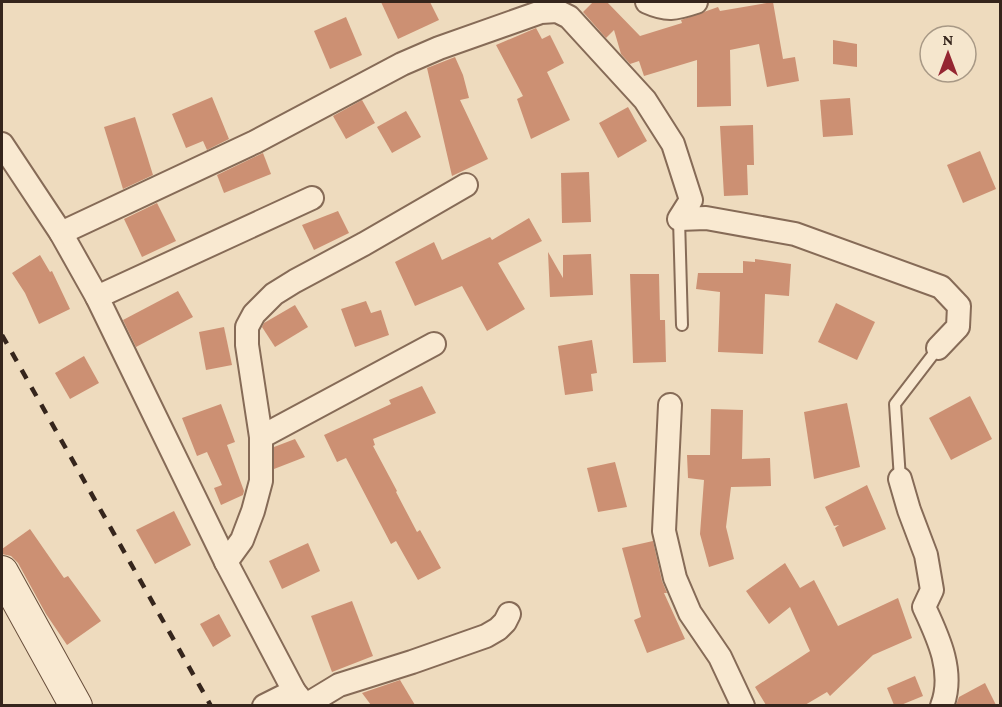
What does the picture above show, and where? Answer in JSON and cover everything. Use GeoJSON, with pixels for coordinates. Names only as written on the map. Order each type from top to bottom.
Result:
{"type":"FeatureCollection","features":[{"type":"Feature","properties":{"kind":"main road"},"geometry":{"type":"LineString","coordinates":[[2,572],[76,705]]}},
{"type":"Feature","properties":{"kind":"street"},"geometry":{"type":"LineString","coordinates":[[647,2],[665,9],[696,2]]}},
{"type":"Feature","properties":{"kind":"street"},"geometry":{"type":"LineString","coordinates":[[61,233],[255,142],[402,64],[439,48],[563,6],[568,17],[645,100],[673,144],[691,200],[679,219]]}},
{"type":"Feature","properties":{"kind":"street"},"geometry":{"type":"LineString","coordinates":[[2,144],[61,233],[97,297],[226,562],[302,700]]}},
{"type":"Feature","properties":{"kind":"street"},"geometry":{"type":"LineString","coordinates":[[226,562],[242,540],[261,481],[261,437],[247,345],[247,327],[254,314],[274,294],[295,281],[466,185]]}},
{"type":"Feature","properties":{"kind":"street"},"geometry":{"type":"LineString","coordinates":[[97,297],[312,198]]}},
{"type":"Feature","properties":{"kind":"street"},"geometry":{"type":"LineString","coordinates":[[679,219],[706,219],[795,234],[941,287],[959,306],[958,327],[938,348]]}},
{"type":"Feature","properties":{"kind":"street"},"geometry":{"type":"LineString","coordinates":[[261,437],[434,344]]}},
{"type":"Feature","properties":{"kind":"street"},"geometry":{"type":"LineString","coordinates":[[670,405],[664,531],[675,578],[690,613],[720,657],[743,705]]}},
{"type":"Feature","properties":{"kind":"street"},"geometry":{"type":"LineString","coordinates":[[900,479],[926,555],[932,590],[924,607],[942,652],[946,669],[947,685],[942,705]]}},
{"type":"Feature","properties":{"kind":"street"},"geometry":{"type":"LineString","coordinates":[[264,705],[302,700],[339,685],[486,636],[506,622],[509,614]]}},
{"type":"Feature","properties":{"kind":"lane"},"geometry":{"type":"LineString","coordinates":[[679,219],[682,325]]}},
{"type":"Feature","properties":{"kind":"lane"},"geometry":{"type":"LineString","coordinates":[[900,479],[895,404],[938,348]]}},
{"type":"Feature","properties":{"kind":"building"},"geometry":{"type":"Polygon","coordinates":[[[381,2],[430,2],[439,20],[398,39],[381,2]]]}},
{"type":"Feature","properties":{"kind":"building"},"geometry":{"type":"Polygon","coordinates":[[[593,2],[607,2],[640,36],[682,23],[681,20],[718,7],[720,11],[773,2],[783,59],[795,57],[799,81],[767,87],[759,44],[730,50],[731,106],[697,107],[697,60],[644,76],[639,61],[630,64],[621,54],[614,30],[606,38],[583,12],[593,2]]]}},
{"type":"Feature","properties":{"kind":"building"},"geometry":{"type":"Polygon","coordinates":[[[346,17],[362,55],[330,69],[314,31],[346,17]]]}},
{"type":"Feature","properties":{"kind":"building"},"geometry":{"type":"Polygon","coordinates":[[[536,28],[542,39],[550,35],[564,63],[547,72],[570,120],[531,139],[517,99],[523,96],[496,45],[536,28]]]}},
{"type":"Feature","properties":{"kind":"building"},"geometry":{"type":"Polygon","coordinates":[[[833,40],[857,44],[857,67],[833,64],[833,40]]]}},
{"type":"Feature","properties":{"kind":"building"},"geometry":{"type":"Polygon","coordinates":[[[455,57],[469,98],[460,100],[488,159],[452,176],[427,68],[455,57]]]}},
{"type":"Feature","properties":{"kind":"building"},"geometry":{"type":"Polygon","coordinates":[[[212,97],[229,139],[207,150],[203,141],[186,148],[172,114],[212,97]]]}},
{"type":"Feature","properties":{"kind":"building"},"geometry":{"type":"Polygon","coordinates":[[[850,98],[853,135],[823,137],[820,100],[850,98]]]}},
{"type":"Feature","properties":{"kind":"building"},"geometry":{"type":"Polygon","coordinates":[[[362,100],[375,123],[346,139],[333,116],[362,100]]]}},
{"type":"Feature","properties":{"kind":"building"},"geometry":{"type":"Polygon","coordinates":[[[628,107],[647,141],[618,158],[599,123],[628,107]]]}},
{"type":"Feature","properties":{"kind":"building"},"geometry":{"type":"Polygon","coordinates":[[[406,111],[421,137],[392,153],[377,127],[406,111]]]}},
{"type":"Feature","properties":{"kind":"building"},"geometry":{"type":"Polygon","coordinates":[[[135,117],[153,175],[123,189],[104,127],[135,117]]]}},
{"type":"Feature","properties":{"kind":"building"},"geometry":{"type":"Polygon","coordinates":[[[753,125],[754,165],[747,165],[748,195],[724,196],[720,126],[753,125]]]}},
{"type":"Feature","properties":{"kind":"building"},"geometry":{"type":"Polygon","coordinates":[[[980,151],[996,189],[963,203],[947,165],[980,151]]]}},
{"type":"Feature","properties":{"kind":"building"},"geometry":{"type":"Polygon","coordinates":[[[263,153],[271,174],[224,193],[217,175],[263,153]]]}},
{"type":"Feature","properties":{"kind":"building"},"geometry":{"type":"Polygon","coordinates":[[[589,172],[591,222],[562,223],[561,173],[589,172]]]}},
{"type":"Feature","properties":{"kind":"building"},"geometry":{"type":"Polygon","coordinates":[[[157,203],[176,241],[142,257],[124,219],[157,203]]]}},
{"type":"Feature","properties":{"kind":"building"},"geometry":{"type":"Polygon","coordinates":[[[338,211],[349,233],[314,250],[302,225],[338,211]]]}},
{"type":"Feature","properties":{"kind":"building"},"geometry":{"type":"Polygon","coordinates":[[[529,218],[542,241],[498,263],[525,309],[487,331],[462,286],[415,306],[395,262],[434,242],[442,260],[490,237],[492,240],[529,218]]]}},
{"type":"Feature","properties":{"kind":"building"},"geometry":{"type":"Polygon","coordinates":[[[548,252],[563,278],[563,255],[591,254],[593,295],[550,297],[548,252]]]}},
{"type":"Feature","properties":{"kind":"building"},"geometry":{"type":"Polygon","coordinates":[[[40,255],[50,272],[52,271],[70,309],[39,324],[25,293],[12,273],[40,255]]]}},
{"type":"Feature","properties":{"kind":"building"},"geometry":{"type":"Polygon","coordinates":[[[755,259],[791,264],[789,296],[765,294],[763,354],[718,352],[720,292],[696,289],[698,273],[743,273],[743,261],[755,262],[755,259]]]}},
{"type":"Feature","properties":{"kind":"building"},"geometry":{"type":"Polygon","coordinates":[[[630,274],[659,274],[660,320],[665,320],[666,362],[633,363],[630,274]]]}},
{"type":"Feature","properties":{"kind":"building"},"geometry":{"type":"Polygon","coordinates":[[[178,291],[193,317],[136,347],[123,320],[178,291]]]}},
{"type":"Feature","properties":{"kind":"building"},"geometry":{"type":"Polygon","coordinates":[[[366,301],[371,313],[381,310],[389,335],[355,347],[341,309],[366,301]]]}},
{"type":"Feature","properties":{"kind":"building"},"geometry":{"type":"Polygon","coordinates":[[[836,303],[875,322],[857,360],[818,342],[836,303]]]}},
{"type":"Feature","properties":{"kind":"building"},"geometry":{"type":"Polygon","coordinates":[[[295,305],[308,327],[275,347],[262,327],[264,323],[295,305]]]}},
{"type":"Feature","properties":{"kind":"building"},"geometry":{"type":"Polygon","coordinates":[[[224,327],[232,365],[206,370],[199,332],[224,327]]]}},
{"type":"Feature","properties":{"kind":"building"},"geometry":{"type":"Polygon","coordinates":[[[592,340],[597,373],[591,374],[593,391],[565,395],[558,346],[592,340]]]}},
{"type":"Feature","properties":{"kind":"building"},"geometry":{"type":"Polygon","coordinates":[[[84,356],[99,383],[70,399],[55,373],[84,356]]]}},
{"type":"Feature","properties":{"kind":"building"},"geometry":{"type":"Polygon","coordinates":[[[422,386],[436,413],[373,439],[375,445],[373,446],[417,532],[420,530],[441,568],[418,580],[396,541],[391,544],[346,458],[337,462],[324,435],[391,404],[389,400],[422,386]]]}},
{"type":"Feature","properties":{"kind":"building"},"geometry":{"type":"Polygon","coordinates":[[[970,396],[992,439],[951,460],[929,418],[970,396]]]}},
{"type":"Feature","properties":{"kind":"building"},"geometry":{"type":"Polygon","coordinates":[[[847,403],[860,467],[814,479],[804,412],[847,403]]]}},
{"type":"Feature","properties":{"kind":"building"},"geometry":{"type":"Polygon","coordinates":[[[221,404],[235,442],[227,445],[244,491],[243,495],[221,505],[214,488],[222,485],[207,452],[197,456],[182,418],[221,404]]]}},
{"type":"Feature","properties":{"kind":"building"},"geometry":{"type":"Polygon","coordinates":[[[711,409],[743,410],[742,459],[770,458],[771,486],[731,487],[726,527],[734,559],[709,567],[700,534],[704,480],[688,478],[687,455],[710,455],[711,409]]]}},
{"type":"Feature","properties":{"kind":"building"},"geometry":{"type":"Polygon","coordinates":[[[295,439],[305,457],[274,469],[274,447],[295,439]]]}},
{"type":"Feature","properties":{"kind":"building"},"geometry":{"type":"Polygon","coordinates":[[[615,462],[627,507],[598,512],[587,468],[615,462]]]}},
{"type":"Feature","properties":{"kind":"building"},"geometry":{"type":"Polygon","coordinates":[[[867,485],[886,529],[843,547],[835,528],[839,525],[834,526],[825,507],[867,485]]]}},
{"type":"Feature","properties":{"kind":"building"},"geometry":{"type":"Polygon","coordinates":[[[174,511],[191,545],[155,564],[136,530],[174,511]]]}},
{"type":"Feature","properties":{"kind":"building"},"geometry":{"type":"Polygon","coordinates":[[[30,529],[64,578],[68,576],[101,621],[67,645],[46,614],[18,563],[11,556],[2,554],[2,549],[30,529]]]}},
{"type":"Feature","properties":{"kind":"building"},"geometry":{"type":"Polygon","coordinates":[[[653,541],[667,593],[664,593],[685,639],[647,653],[634,620],[641,617],[622,548],[653,541]]]}},
{"type":"Feature","properties":{"kind":"building"},"geometry":{"type":"Polygon","coordinates":[[[308,543],[320,571],[282,589],[269,561],[308,543]]]}},
{"type":"Feature","properties":{"kind":"building"},"geometry":{"type":"Polygon","coordinates":[[[785,563],[800,588],[814,580],[838,626],[898,598],[912,638],[873,655],[830,696],[827,692],[805,705],[766,705],[755,687],[810,651],[790,607],[769,624],[746,591],[785,563]]]}},
{"type":"Feature","properties":{"kind":"building"},"geometry":{"type":"Polygon","coordinates":[[[352,601],[373,656],[332,672],[311,616],[352,601]]]}},
{"type":"Feature","properties":{"kind":"building"},"geometry":{"type":"Polygon","coordinates":[[[219,614],[231,636],[213,647],[200,624],[219,614]]]}},
{"type":"Feature","properties":{"kind":"building"},"geometry":{"type":"Polygon","coordinates":[[[915,676],[923,696],[901,705],[894,705],[887,688],[915,676]]]}},
{"type":"Feature","properties":{"kind":"building"},"geometry":{"type":"Polygon","coordinates":[[[400,680],[415,705],[371,705],[362,693],[400,680]]]}},
{"type":"Feature","properties":{"kind":"building"},"geometry":{"type":"Polygon","coordinates":[[[985,683],[996,705],[956,705],[959,697],[985,683]]]}},
{"type":"Feature","properties":{"kind":"railway"},"geometry":{"type":"LineString","coordinates":[[2,335],[211,706]]}}]}
